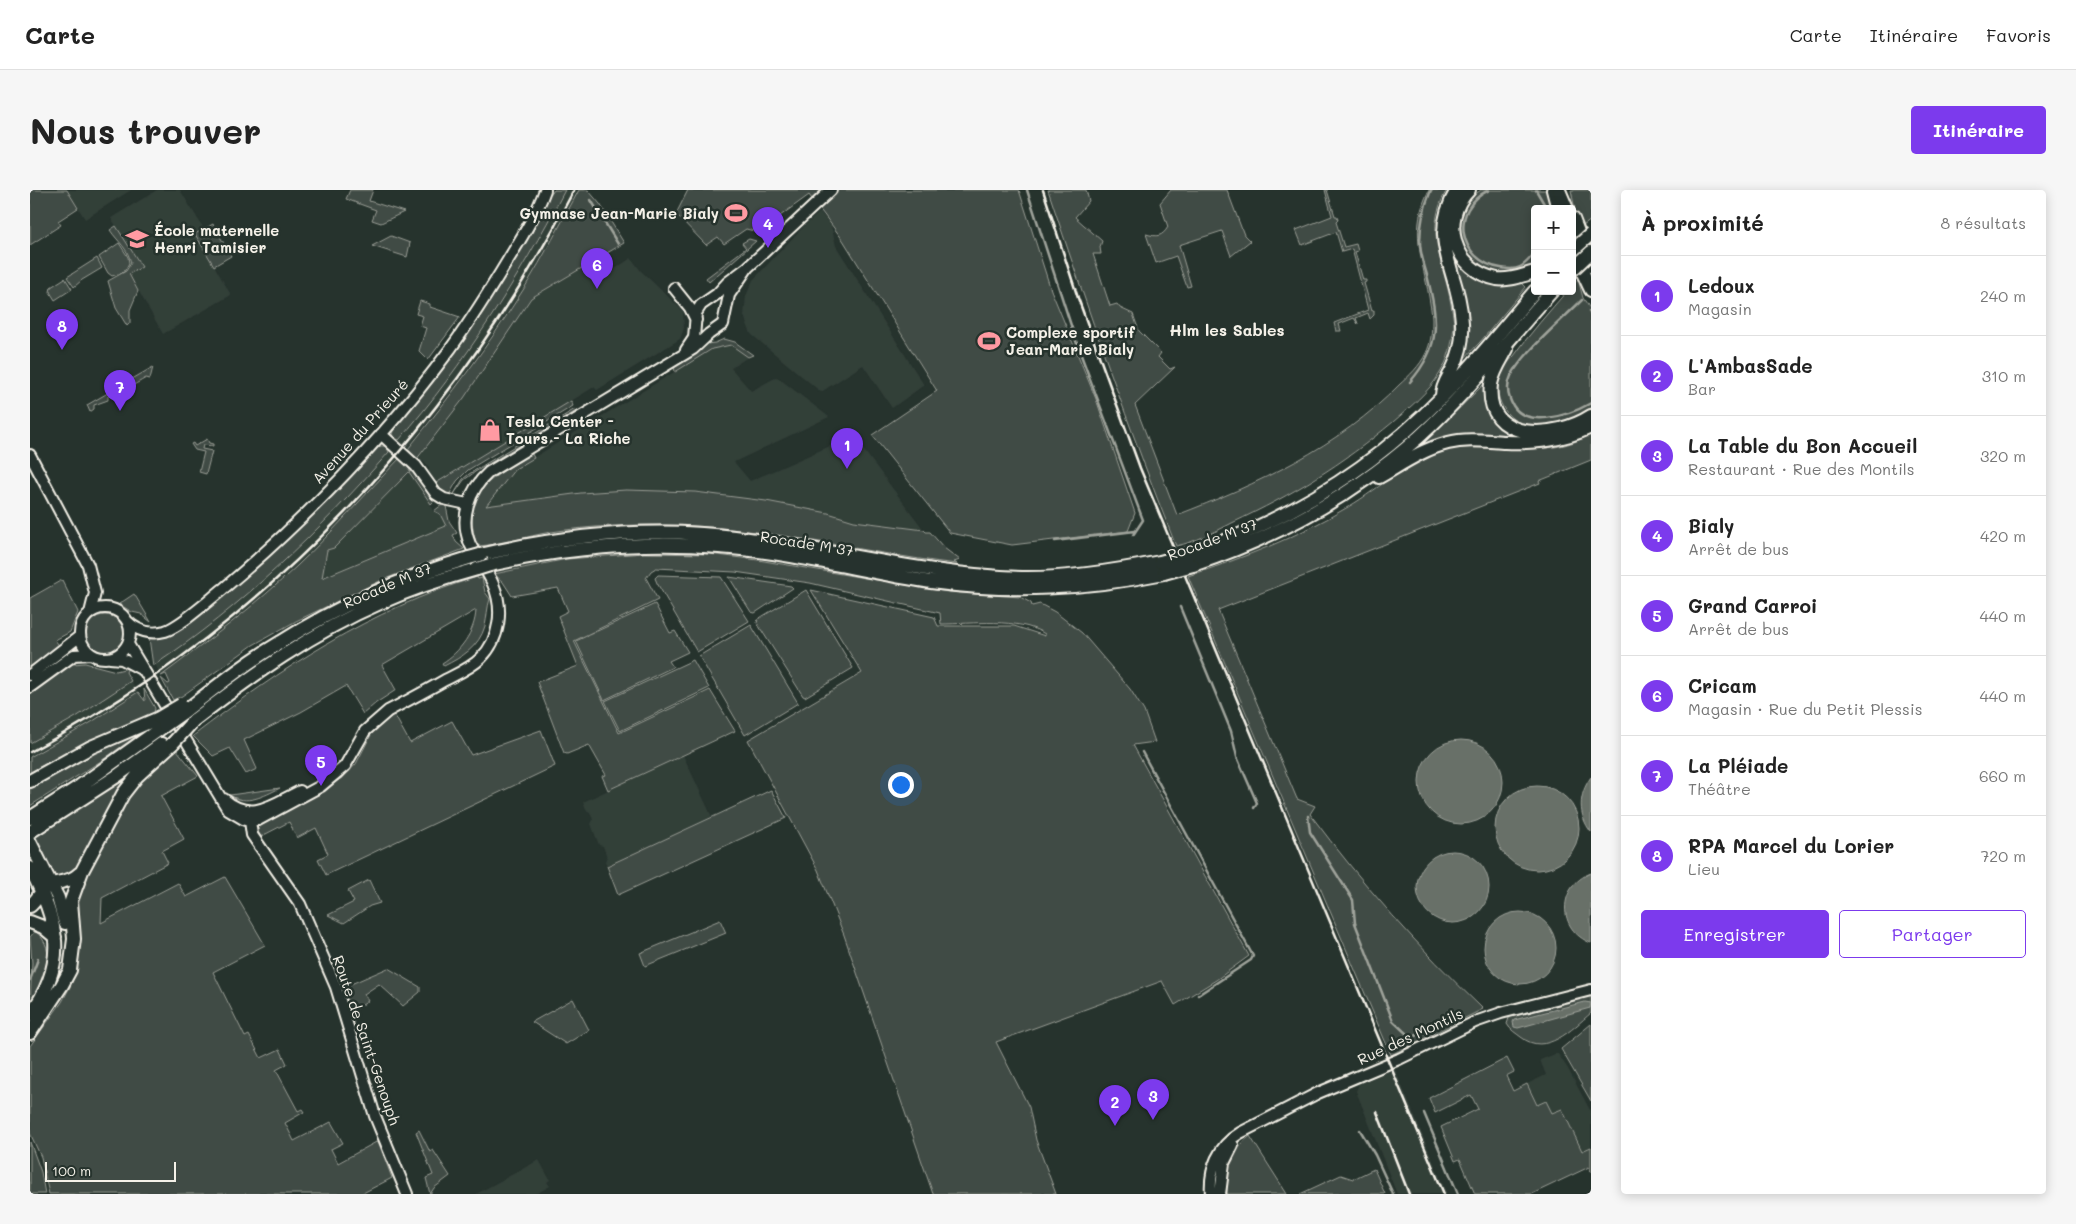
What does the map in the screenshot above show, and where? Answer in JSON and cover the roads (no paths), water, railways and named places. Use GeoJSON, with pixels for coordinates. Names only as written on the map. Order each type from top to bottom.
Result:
{"type":"FeatureCollection","features":[{"type":"Feature","properties":{"kind":"main road"},"geometry":{"type":"LineString","coordinates":[[1441,398],[1442,387],[1458,355],[1462,333],[1460,305],[1446,253],[1443,230],[1448,205],[1457,190]]}},
{"type":"Feature","properties":{"kind":"main road"},"geometry":{"type":"LineString","coordinates":[[1469,190],[1459,203],[1453,231],[1455,244],[1469,266],[1480,274],[1499,279],[1512,279],[1531,273]]}},
{"type":"Feature","properties":{"kind":"main road"},"geometry":{"type":"LineString","coordinates":[[1556,191],[1558,205]]}},
{"type":"Feature","properties":{"kind":"main road"},"geometry":{"type":"LineString","coordinates":[[1556,191],[1565,205]]}},
{"type":"Feature","properties":{"kind":"main road"},"geometry":{"type":"LineString","coordinates":[[1576,229],[1591,266]]}},
{"type":"Feature","properties":{"kind":"main road"},"geometry":{"type":"LineString","coordinates":[[1576,247],[1591,234]]}},
{"type":"Feature","properties":{"kind":"main road"},"geometry":{"type":"LineString","coordinates":[[1576,266],[1591,252]]}},
{"type":"Feature","properties":{"kind":"main road"},"geometry":{"type":"LineString","coordinates":[[1576,258],[1591,290]]}},
{"type":"Feature","properties":{"kind":"main road","name":"Rocade M 37"},"geometry":{"type":"LineString","coordinates":[[1191,559],[1268,522],[1336,485],[1381,453],[1441,398],[1531,295]]}},
{"type":"Feature","properties":{"kind":"main road","name":"Rocade M 37"},"geometry":{"type":"LineString","coordinates":[[186,712],[265,668],[334,626],[399,594],[477,569],[560,552],[636,545],[693,546],[769,553],[931,582],[1004,589],[1042,589],[1118,582],[1162,567],[1237,549],[1292,525],[1370,477],[1419,437],[1446,410],[1548,295]]}},
{"type":"Feature","properties":{"kind":"main road"},"geometry":{"type":"LineString","coordinates":[[1522,324],[1492,379],[1492,400],[1500,417],[1510,426],[1539,434],[1565,429],[1591,416]]}},
{"type":"Feature","properties":{"kind":"main road"},"geometry":{"type":"LineString","coordinates":[[1370,477],[1380,477],[1422,451],[1447,443],[1475,440],[1545,442],[1569,436],[1591,427]]}},
{"type":"Feature","properties":{"kind":"main road","name":"Rocade M 37"},"geometry":{"type":"LineString","coordinates":[[30,832],[60,806],[166,731],[186,712],[257,657],[282,641],[370,594],[414,576],[474,557],[560,539],[624,534],[700,534],[770,541],[931,570],[1022,578],[1162,567]]}},
{"type":"Feature","properties":{"kind":"main road"},"geometry":{"type":"LineString","coordinates":[[30,1033],[70,970],[74,939],[71,901],[82,871],[123,794],[166,731],[186,712]]}},
{"type":"Feature","properties":{"kind":"main road"},"geometry":{"type":"LineString","coordinates":[[32,779],[91,748],[166,731]]}},
{"type":"Feature","properties":{"kind":"main road","name":"Rocade M 37"},"geometry":{"type":"LineString","coordinates":[[30,818],[60,806]]}},
{"type":"Feature","properties":{"kind":"main road"},"geometry":{"type":"LineString","coordinates":[[30,842],[47,888],[55,937],[54,962],[50,978],[44,994],[30,1015]]}},
{"type":"Feature","properties":{"kind":"main road"},"geometry":{"type":"LineString","coordinates":[[30,868],[61,907],[67,937],[65,966],[56,994]]}},
{"type":"Feature","properties":{"kind":"main road"},"geometry":{"type":"LineString","coordinates":[[30,906],[47,888],[71,880],[82,871]]}},
{"type":"Feature","properties":{"kind":"main road"},"geometry":{"type":"LineString","coordinates":[[30,922],[42,927],[55,937]]}},
{"type":"Feature","properties":{"kind":"street"},"geometry":{"type":"LineString","coordinates":[[680,356],[694,338],[698,308],[748,267],[831,190]]}},
{"type":"Feature","properties":{"kind":"street","name":"Avenue du Prieuré"},"geometry":{"type":"LineString","coordinates":[[128,642],[145,632],[170,629],[222,590],[300,519],[381,434],[460,335],[514,250],[540,204],[544,192]]}},
{"type":"Feature","properties":{"kind":"street"},"geometry":{"type":"LineString","coordinates":[[128,642],[142,669],[153,684],[228,810],[240,818],[251,816],[266,817],[321,786],[348,763],[362,736],[376,719],[472,666],[485,654],[495,639],[499,620],[498,599],[492,582],[472,547],[467,534],[465,520],[468,504],[480,480],[489,472],[693,349],[723,324],[730,291],[748,267]]}},
{"type":"Feature","properties":{"kind":"street"},"geometry":{"type":"LineString","coordinates":[[712,332],[702,329],[696,322],[690,308],[674,288],[691,298],[705,303],[716,302],[725,310]]}},
{"type":"Feature","properties":{"kind":"street"},"geometry":{"type":"LineString","coordinates":[[381,434],[416,466],[436,494],[442,498],[468,504]]}},
{"type":"Feature","properties":{"kind":"street"},"geometry":{"type":"LineString","coordinates":[[30,455],[84,555],[94,589],[93,604],[90,613],[82,625],[80,636],[85,648],[91,654]]}},
{"type":"Feature","properties":{"kind":"street"},"geometry":{"type":"LineString","coordinates":[[94,589],[111,609]]}},
{"type":"Feature","properties":{"kind":"street"},"geometry":{"type":"LineString","coordinates":[[90,613],[100,609],[111,609],[120,613],[127,621],[145,632]]}},
{"type":"Feature","properties":{"kind":"street"},"geometry":{"type":"LineString","coordinates":[[110,658],[122,652],[128,642],[130,630],[127,621]]}},
{"type":"Feature","properties":{"kind":"street"},"geometry":{"type":"LineString","coordinates":[[30,675],[80,636]]}},
{"type":"Feature","properties":{"kind":"street"},"geometry":{"type":"LineString","coordinates":[[30,687],[70,657],[80,653],[91,654],[100,658],[122,659],[142,669]]}},
{"type":"Feature","properties":{"kind":"street","name":"Route de Saint-Genouph"},"geometry":{"type":"LineString","coordinates":[[251,816],[252,835],[255,841],[303,910],[334,982],[375,1116],[407,1194]]}},
{"type":"Feature","properties":{"kind":"street","name":"Rue des Montils"},"geometry":{"type":"LineString","coordinates":[[1212,1169],[1233,1137],[1318,1093],[1399,1059],[1476,1022],[1501,1013],[1591,990]]}},
{"type":"Feature","properties":{"kind":"street","name":"Rue des Montils"},"geometry":{"type":"LineString","coordinates":[[1219,1194],[1224,1163],[1234,1144],[1250,1129]]}},
{"type":"Feature","properties":{"kind":"street"},"geometry":{"type":"LineString","coordinates":[[1210,1194],[1212,1169]]}},
{"type":"Feature","properties":{"kind":"street"},"geometry":{"type":"LineString","coordinates":[[1212,1169],[1218,1176],[1219,1194]]}},
{"type":"Feature","properties":{"kind":"waterway"},"geometry":{"type":"LineString","coordinates":[[1027,190],[1078,347],[1143,520],[1133,535]]}},
{"type":"Feature","properties":{"kind":"waterway"},"geometry":{"type":"LineString","coordinates":[[1410,382],[1428,356],[1435,332],[1433,306],[1421,255],[1420,242],[1423,216],[1431,190]]}},
{"type":"Feature","properties":{"kind":"waterway"},"geometry":{"type":"LineString","coordinates":[[1489,190],[1476,199],[1468,209],[1464,221],[1464,234],[1468,245],[1475,256],[1486,263],[1506,269],[1520,267],[1531,257]]}},
{"type":"Feature","properties":{"kind":"waterway"},"geometry":{"type":"LineString","coordinates":[[1536,190],[1545,205]]}},
{"type":"Feature","properties":{"kind":"waterway"},"geometry":{"type":"LineString","coordinates":[[591,200],[618,244]]}},
{"type":"Feature","properties":{"kind":"waterway"},"geometry":{"type":"LineString","coordinates":[[1582,300],[1525,357],[1511,376],[1508,390],[1510,399],[1516,409],[1524,415],[1535,418],[1559,416],[1591,403]]}},
{"type":"Feature","properties":{"kind":"waterway"},"geometry":{"type":"LineString","coordinates":[[1589,311],[1591,315]]}},
{"type":"Feature","properties":{"kind":"waterway"},"geometry":{"type":"LineString","coordinates":[[1055,541],[1135,531]]}},
{"type":"Feature","properties":{"kind":"waterway"},"geometry":{"type":"LineString","coordinates":[[1180,607],[1231,731],[1237,757],[1257,803],[1254,808]]}},
{"type":"Feature","properties":{"kind":"waterway"},"geometry":{"type":"LineString","coordinates":[[1142,752],[1253,956],[1251,960],[1198,995]]}},
{"type":"Feature","properties":{"kind":"waterway"},"geometry":{"type":"LineString","coordinates":[[1308,816],[1310,832],[1353,900],[1355,923],[1393,1021],[1408,1035],[1413,1037],[1440,1025]]}},
{"type":"Feature","properties":{"kind":"waterway"},"geometry":{"type":"LineString","coordinates":[[30,980],[38,959]]}},
{"type":"Feature","properties":{"kind":"waterway"},"geometry":{"type":"LineString","coordinates":[[1424,1113],[1458,1194]]}},
{"type":"Feature","properties":{"kind":"waterway"},"geometry":{"type":"LineString","coordinates":[[1360,1130],[1375,1155],[1393,1194]]}},
{"type":"Feature","properties":{"kind":"railway"},"geometry":{"type":"LineString","coordinates":[[30,752],[116,702],[197,645],[274,581],[345,513],[410,439],[471,360],[525,277],[574,190]]}},
{"type":"Feature","properties":{"kind":"railway"},"geometry":{"type":"LineString","coordinates":[[1043,190],[1078,298],[1140,468],[1444,1194]]}},
{"type":"Feature","properties":{"kind":"railway"},"geometry":{"type":"LineString","coordinates":[[1377,1112],[1409,1194]]}},
{"type":"Feature","properties":{"kind":"place","name":"Gymnase Jean-Marie Bialy"},"geometry":{"type":"Point","coordinates":[736,213]}},
{"type":"Feature","properties":{"kind":"place","name":"École maternelle Henri Tamisier"},"geometry":{"type":"Point","coordinates":[137,239]}},
{"type":"Feature","properties":{"kind":"place","name":"Bialy"},"geometry":{"type":"Point","coordinates":[768,248]}},
{"type":"Feature","properties":{"kind":"place","name":"Cricam"},"geometry":{"type":"Point","coordinates":[597,289]}},
{"type":"Feature","properties":{"kind":"place","name":"Complexe sportif Jean-Marie Bialy"},"geometry":{"type":"Point","coordinates":[989,341]}},
{"type":"Feature","properties":{"kind":"place","name":"RPA Marcel du Lorier"},"geometry":{"type":"Point","coordinates":[62,350]}},
{"type":"Feature","properties":{"kind":"place","name":"La Pléiade"},"geometry":{"type":"Point","coordinates":[120,411]}},
{"type":"Feature","properties":{"kind":"place","name":"Tesla Center - Tours - La Riche"},"geometry":{"type":"Point","coordinates":[490,430]}},
{"type":"Feature","properties":{"kind":"place","name":"Ledoux"},"geometry":{"type":"Point","coordinates":[847,469]}},
{"type":"Feature","properties":{"kind":"place","name":"Grand Carroi"},"geometry":{"type":"Point","coordinates":[321,786]}},
{"type":"Feature","properties":{"kind":"place","name":"La Table du Bon Accueil"},"geometry":{"type":"Point","coordinates":[1153,1120]}},
{"type":"Feature","properties":{"kind":"place","name":"L'AmbasSade"},"geometry":{"type":"Point","coordinates":[1115,1126]}},
{"type":"Feature","properties":{"kind":"district","name":"Hlm les Sables"},"geometry":{"type":"Point","coordinates":[1227,329]}}]}
